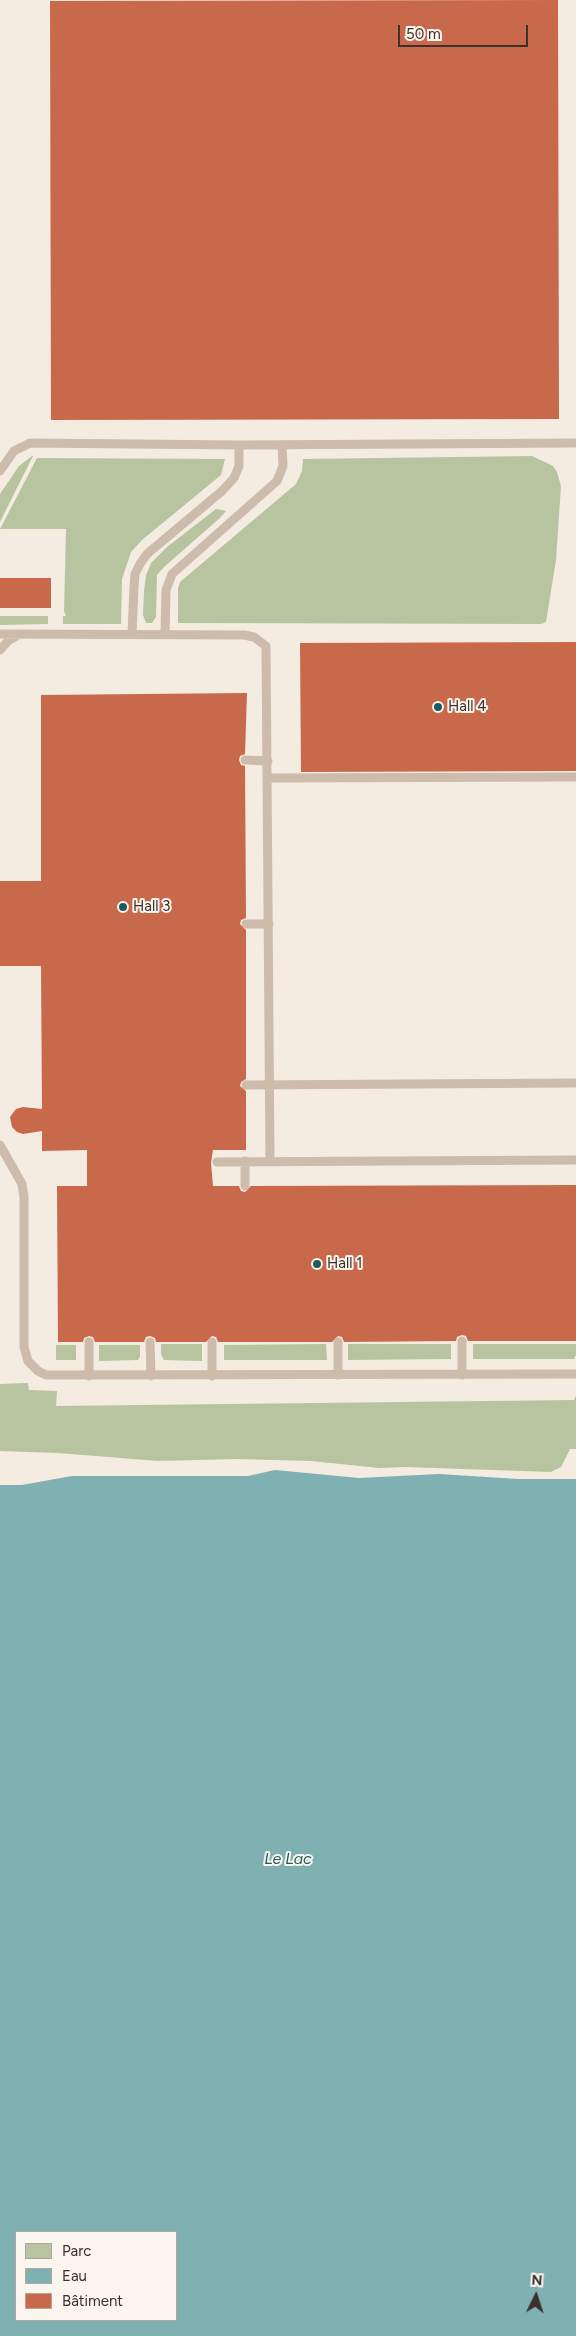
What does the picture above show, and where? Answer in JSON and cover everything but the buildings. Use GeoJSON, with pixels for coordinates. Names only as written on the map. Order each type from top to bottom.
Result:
{"type":"FeatureCollection","features":[{"type":"Feature","properties":{"kind":"lane"},"geometry":{"type":"LineString","coordinates":[[0,471],[14,451],[30,443],[282,445],[576,443]]}},
{"type":"Feature","properties":{"kind":"lane"},"geometry":{"type":"LineString","coordinates":[[132,634],[134,587],[140,564],[147,554],[222,491],[234,478],[239,466],[239,445]]}},
{"type":"Feature","properties":{"kind":"lane"},"geometry":{"type":"LineString","coordinates":[[165,634],[166,590],[172,574],[277,481],[283,466],[282,445]]}},
{"type":"Feature","properties":{"kind":"lane"},"geometry":{"type":"LineString","coordinates":[[0,634],[244,635],[254,636],[266,646],[270,1161]]}},
{"type":"Feature","properties":{"kind":"lane"},"geometry":{"type":"LineString","coordinates":[[0,650],[8,641],[21,634]]}},
{"type":"Feature","properties":{"kind":"lane"},"geometry":{"type":"LineString","coordinates":[[245,760],[268,761]]}},
{"type":"Feature","properties":{"kind":"lane"},"geometry":{"type":"LineString","coordinates":[[268,778],[576,777]]}},
{"type":"Feature","properties":{"kind":"lane"},"geometry":{"type":"LineString","coordinates":[[246,924],[269,924]]}},
{"type":"Feature","properties":{"kind":"lane"},"geometry":{"type":"LineString","coordinates":[[246,1085],[576,1083]]}},
{"type":"Feature","properties":{"kind":"lane"},"geometry":{"type":"LineString","coordinates":[[0,1145],[22,1184],[24,1197],[25,1355],[32,1366],[46,1375],[576,1374]]}},
{"type":"Feature","properties":{"kind":"lane"},"geometry":{"type":"LineString","coordinates":[[217,1162],[576,1160]]}},
{"type":"Feature","properties":{"kind":"lane"},"geometry":{"type":"LineString","coordinates":[[245,1161],[245,1186]]}},
{"type":"Feature","properties":{"kind":"lane"},"geometry":{"type":"LineString","coordinates":[[462,1341],[462,1375]]}},
{"type":"Feature","properties":{"kind":"lane"},"geometry":{"type":"LineString","coordinates":[[89,1342],[90,1376]]}},
{"type":"Feature","properties":{"kind":"lane"},"geometry":{"type":"LineString","coordinates":[[150,1342],[151,1376]]}},
{"type":"Feature","properties":{"kind":"lane"},"geometry":{"type":"LineString","coordinates":[[212,1342],[212,1376]]}},
{"type":"Feature","properties":{"kind":"lane"},"geometry":{"type":"LineString","coordinates":[[338,1342],[338,1375]]}},
{"type":"Feature","properties":{"kind":"green space"},"geometry":{"type":"Polygon","coordinates":[[[32,456],[0,522],[0,494],[19,466],[32,456]]]}},
{"type":"Feature","properties":{"kind":"green space"},"geometry":{"type":"Polygon","coordinates":[[[532,456],[553,466],[561,486],[556,560],[546,622],[541,624],[178,623],[178,588],[180,582],[296,484],[302,471],[303,459],[532,456]]]}},
{"type":"Feature","properties":{"kind":"green space"},"geometry":{"type":"Polygon","coordinates":[[[37,458],[225,459],[221,475],[142,540],[131,552],[122,579],[121,624],[63,624],[63,616],[66,616],[64,611],[66,529],[0,529],[37,458]]]}},
{"type":"Feature","properties":{"kind":"green space"},"geometry":{"type":"Polygon","coordinates":[[[216,509],[226,511],[157,575],[156,617],[152,623],[146,623],[143,615],[144,591],[146,575],[151,563],[167,547],[216,509]]]}},
{"type":"Feature","properties":{"kind":"green space"},"geometry":{"type":"Polygon","coordinates":[[[0,616],[48,616],[48,624],[0,625],[0,616]]]}},
{"type":"Feature","properties":{"kind":"green space"},"geometry":{"type":"Polygon","coordinates":[[[161,1344],[202,1344],[202,1361],[164,1360],[161,1354],[161,1344]]]}},
{"type":"Feature","properties":{"kind":"green space"},"geometry":{"type":"Polygon","coordinates":[[[326,1344],[327,1360],[224,1360],[224,1345],[326,1344]]]}},
{"type":"Feature","properties":{"kind":"green space"},"geometry":{"type":"Polygon","coordinates":[[[348,1344],[451,1344],[451,1359],[348,1360],[348,1344]]]}},
{"type":"Feature","properties":{"kind":"green space"},"geometry":{"type":"Polygon","coordinates":[[[473,1344],[576,1344],[576,1355],[574,1359],[473,1359],[473,1344]]]}},
{"type":"Feature","properties":{"kind":"green space"},"geometry":{"type":"Polygon","coordinates":[[[56,1345],[76,1345],[76,1360],[56,1360],[56,1345]]]}},
{"type":"Feature","properties":{"kind":"green space"},"geometry":{"type":"Polygon","coordinates":[[[99,1345],[140,1345],[140,1357],[138,1360],[99,1361],[99,1345]]]}},
{"type":"Feature","properties":{"kind":"green space"},"geometry":{"type":"Polygon","coordinates":[[[28,1383],[29,1390],[57,1391],[56,1406],[574,1400],[576,1396],[576,1449],[570,1449],[561,1467],[551,1472],[405,1467],[379,1468],[311,1461],[237,1459],[158,1461],[58,1453],[0,1451],[0,1384],[28,1383]]]}},
{"type":"Feature","properties":{"kind":"water","name":"Le Lac"},"geometry":{"type":"Polygon","coordinates":[[[275,1470],[359,1478],[439,1474],[518,1479],[576,1479],[576,2336],[0,2336],[0,1485],[22,1485],[72,1476],[248,1476],[275,1470]]]}},
{"type":"Feature","properties":{"kind":"place","name":"Hall 4"},"geometry":{"type":"Point","coordinates":[438,707]}},
{"type":"Feature","properties":{"kind":"place","name":"Hall 3"},"geometry":{"type":"Point","coordinates":[123,907]}},
{"type":"Feature","properties":{"kind":"place","name":"Hall 1"},"geometry":{"type":"Point","coordinates":[317,1264]}}]}
